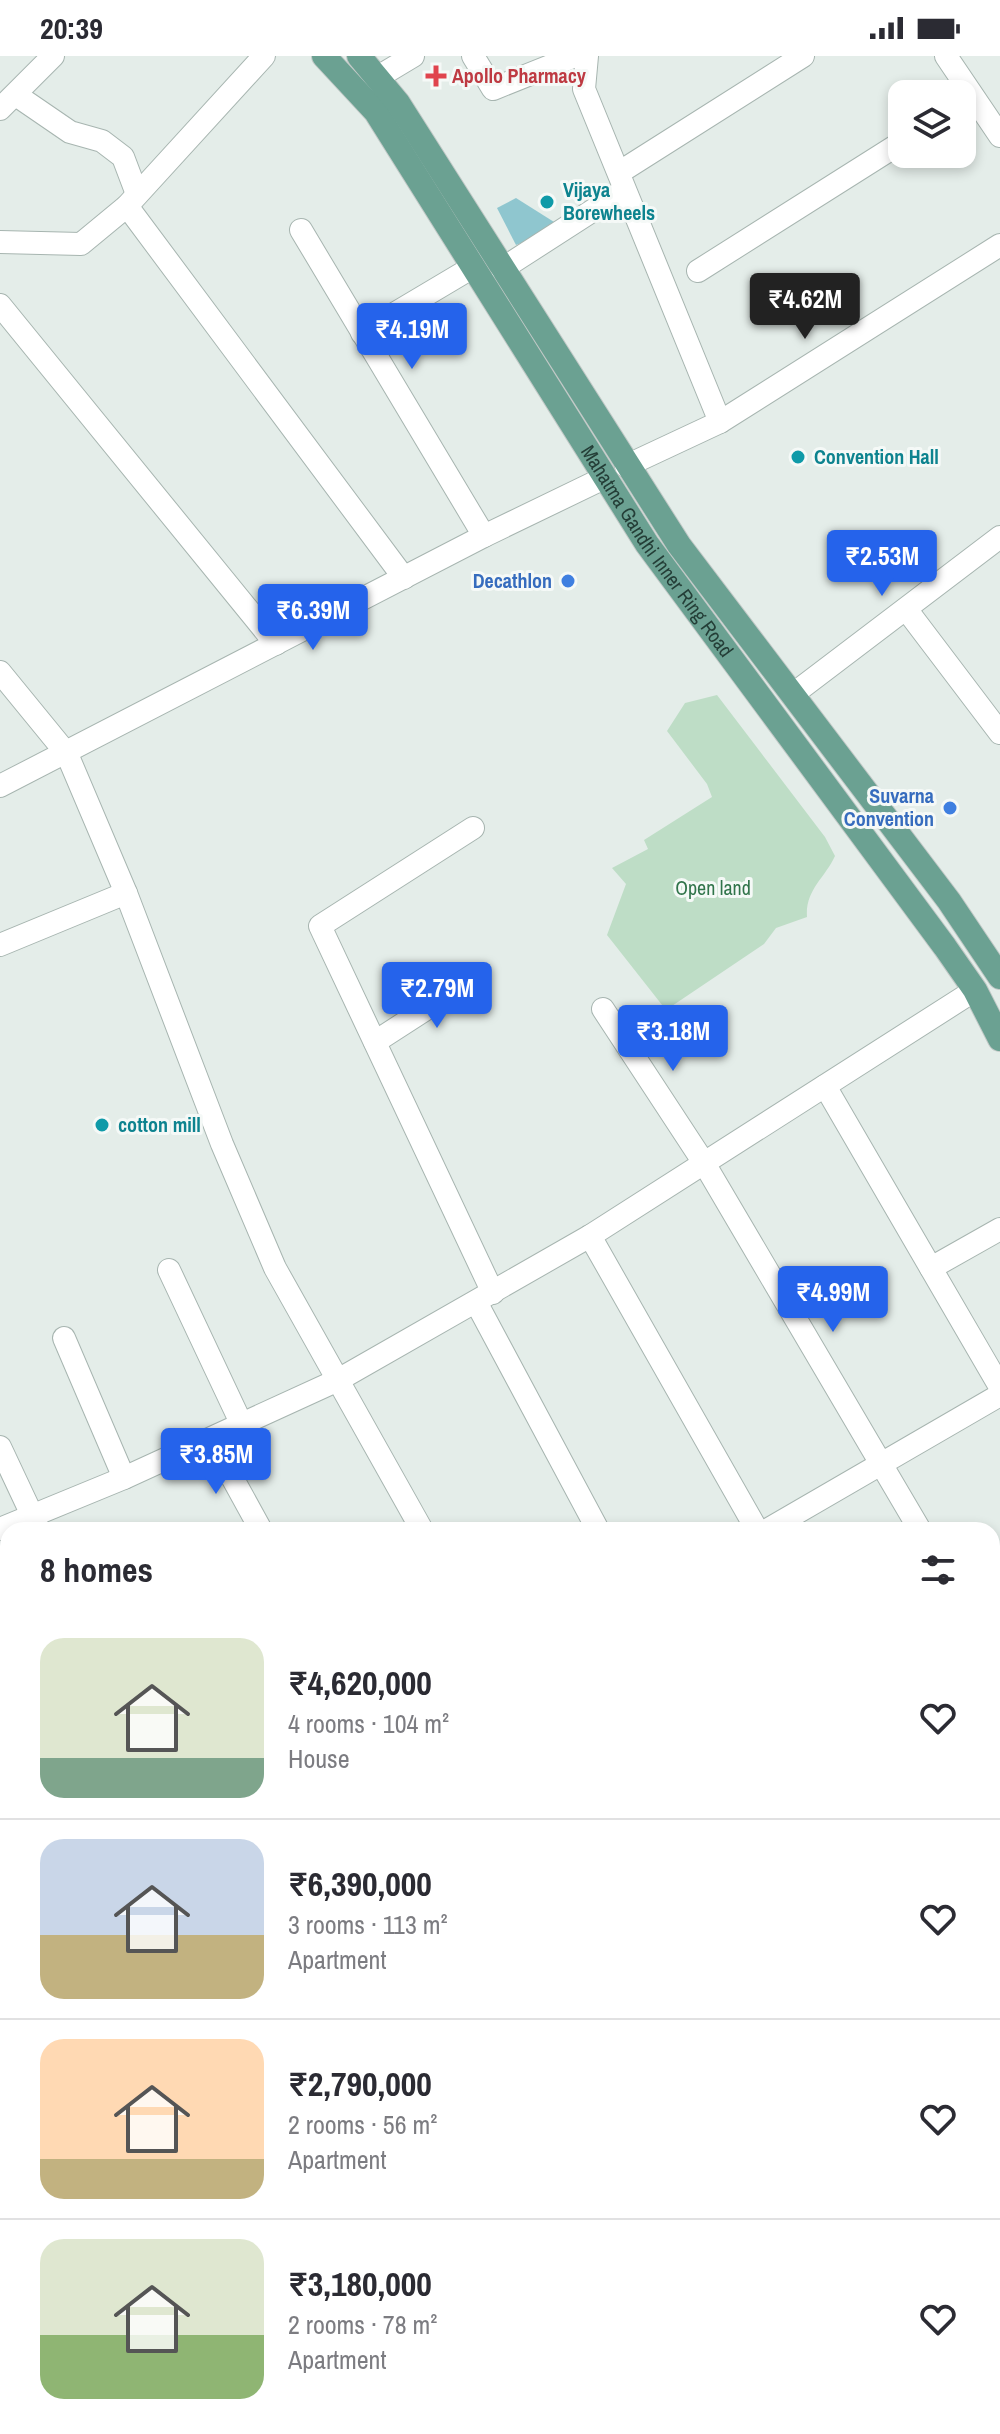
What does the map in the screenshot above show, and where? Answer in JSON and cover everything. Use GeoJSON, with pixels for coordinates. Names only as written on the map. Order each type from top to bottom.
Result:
{"type":"FeatureCollection","features":[{"type":"Feature","properties":{"kind":"main road","name":"Mahatma Gandhi Inner Ring Road"},"geometry":{"type":"LineString","coordinates":[[324,56],[376,112],[473,267],[616,472],[679,545],[949,901],[1000,977]]}},
{"type":"Feature","properties":{"kind":"main road","name":"Mahatma Gandhi Inner Ring Road"},"geometry":{"type":"LineString","coordinates":[[359,56],[378,77],[502,269],[616,472],[647,544],[975,990],[1000,1039]]}},
{"type":"Feature","properties":{"kind":"street"},"geometry":{"type":"LineString","coordinates":[[53,56],[8,102],[70,132],[102,141],[123,157],[132,200],[404,578]]}},
{"type":"Feature","properties":{"kind":"street"},"geometry":{"type":"LineString","coordinates":[[0,242],[81,244],[132,200],[264,56]]}},
{"type":"Feature","properties":{"kind":"street"},"geometry":{"type":"LineString","coordinates":[[378,77],[413,56]]}},
{"type":"Feature","properties":{"kind":"street"},"geometry":{"type":"LineString","coordinates":[[473,56],[493,89],[575,56]]}},
{"type":"Feature","properties":{"kind":"street"},"geometry":{"type":"LineString","coordinates":[[587,56],[584,89],[720,422]]}},
{"type":"Feature","properties":{"kind":"street"},"geometry":{"type":"LineString","coordinates":[[502,269],[803,56]]}},
{"type":"Feature","properties":{"kind":"street"},"geometry":{"type":"LineString","coordinates":[[946,56],[958,80]]}},
{"type":"Feature","properties":{"kind":"street"},"geometry":{"type":"LineString","coordinates":[[976,110],[1000,136]]}},
{"type":"Feature","properties":{"kind":"street"},"geometry":{"type":"LineString","coordinates":[[698,271],[888,151]]}},
{"type":"Feature","properties":{"kind":"street"},"geometry":{"type":"LineString","coordinates":[[301,230],[484,536]]}},
{"type":"Feature","properties":{"kind":"street"},"geometry":{"type":"LineString","coordinates":[[0,786],[484,536],[720,422],[1000,245]]}},
{"type":"Feature","properties":{"kind":"street"},"geometry":{"type":"LineString","coordinates":[[362,333],[473,267]]}},
{"type":"Feature","properties":{"kind":"street"},"geometry":{"type":"LineString","coordinates":[[0,305],[276,644]]}},
{"type":"Feature","properties":{"kind":"street"},"geometry":{"type":"LineString","coordinates":[[792,695],[1000,537]]}},
{"type":"Feature","properties":{"kind":"street"},"geometry":{"type":"LineString","coordinates":[[906,609],[1000,733]]}},
{"type":"Feature","properties":{"kind":"street"},"geometry":{"type":"LineString","coordinates":[[0,672],[67,754],[126,893],[222,1144],[275,1268],[418,1522]]}},
{"type":"Feature","properties":{"kind":"street"},"geometry":{"type":"LineString","coordinates":[[473,828],[320,926],[375,1042],[484,1297],[594,1522]]}},
{"type":"Feature","properties":{"kind":"street"},"geometry":{"type":"LineString","coordinates":[[0,945],[126,893]]}},
{"type":"Feature","properties":{"kind":"street"},"geometry":{"type":"LineString","coordinates":[[375,1042],[474,978]]}},
{"type":"Feature","properties":{"kind":"street"},"geometry":{"type":"LineString","coordinates":[[40,1522],[124,1478],[338,1380],[484,1297],[590,1236],[975,990]]}},
{"type":"Feature","properties":{"kind":"street"},"geometry":{"type":"LineString","coordinates":[[603,1009],[704,1163],[915,1522]]}},
{"type":"Feature","properties":{"kind":"street"},"geometry":{"type":"LineString","coordinates":[[825,1086],[1000,1387]]}},
{"type":"Feature","properties":{"kind":"street"},"geometry":{"type":"LineString","coordinates":[[931,1268],[1000,1229]]}},
{"type":"Feature","properties":{"kind":"street"},"geometry":{"type":"LineString","coordinates":[[590,1236],[752,1522]]}},
{"type":"Feature","properties":{"kind":"street"},"geometry":{"type":"LineString","coordinates":[[169,1270],[242,1425]]}},
{"type":"Feature","properties":{"kind":"street"},"geometry":{"type":"LineString","coordinates":[[64,1338],[124,1478]]}},
{"type":"Feature","properties":{"kind":"street"},"geometry":{"type":"LineString","coordinates":[[781,1522],[1000,1395]]}},
{"type":"Feature","properties":{"kind":"street"},"geometry":{"type":"LineString","coordinates":[[211,1439],[257,1522]]}},
{"type":"Feature","properties":{"kind":"street"},"geometry":{"type":"LineString","coordinates":[[0,1447],[35,1522]]}},
{"type":"Feature","properties":{"kind":"green space","name":"Open land"},"geometry":{"type":"Polygon","coordinates":[[[717,695],[825,837],[835,856],[812,892],[807,917],[776,928],[764,944],[666,1010],[607,935],[626,884],[612,868],[648,849],[644,840],[712,797],[707,784],[667,731],[685,703],[717,695]]]}},
{"type":"Feature","properties":{"kind":"water"},"geometry":{"type":"Polygon","coordinates":[[[516,198],[562,227],[516,245],[497,208],[516,198]]]}},
{"type":"Feature","properties":{"kind":"place","name":"Apollo Pharmacy"},"geometry":{"type":"Point","coordinates":[436,76]}},
{"type":"Feature","properties":{"kind":"place","name":"Vijaya Borewheels"},"geometry":{"type":"Point","coordinates":[547,202]}},
{"type":"Feature","properties":{"kind":"place","name":"Convention Hall"},"geometry":{"type":"Point","coordinates":[798,457]}},
{"type":"Feature","properties":{"kind":"place","name":"Decathlon"},"geometry":{"type":"Point","coordinates":[568,581]}},
{"type":"Feature","properties":{"kind":"place","name":"Suvarna Convention"},"geometry":{"type":"Point","coordinates":[950,808]}},
{"type":"Feature","properties":{"kind":"place","name":"cotton mill"},"geometry":{"type":"Point","coordinates":[102,1125]}}]}
